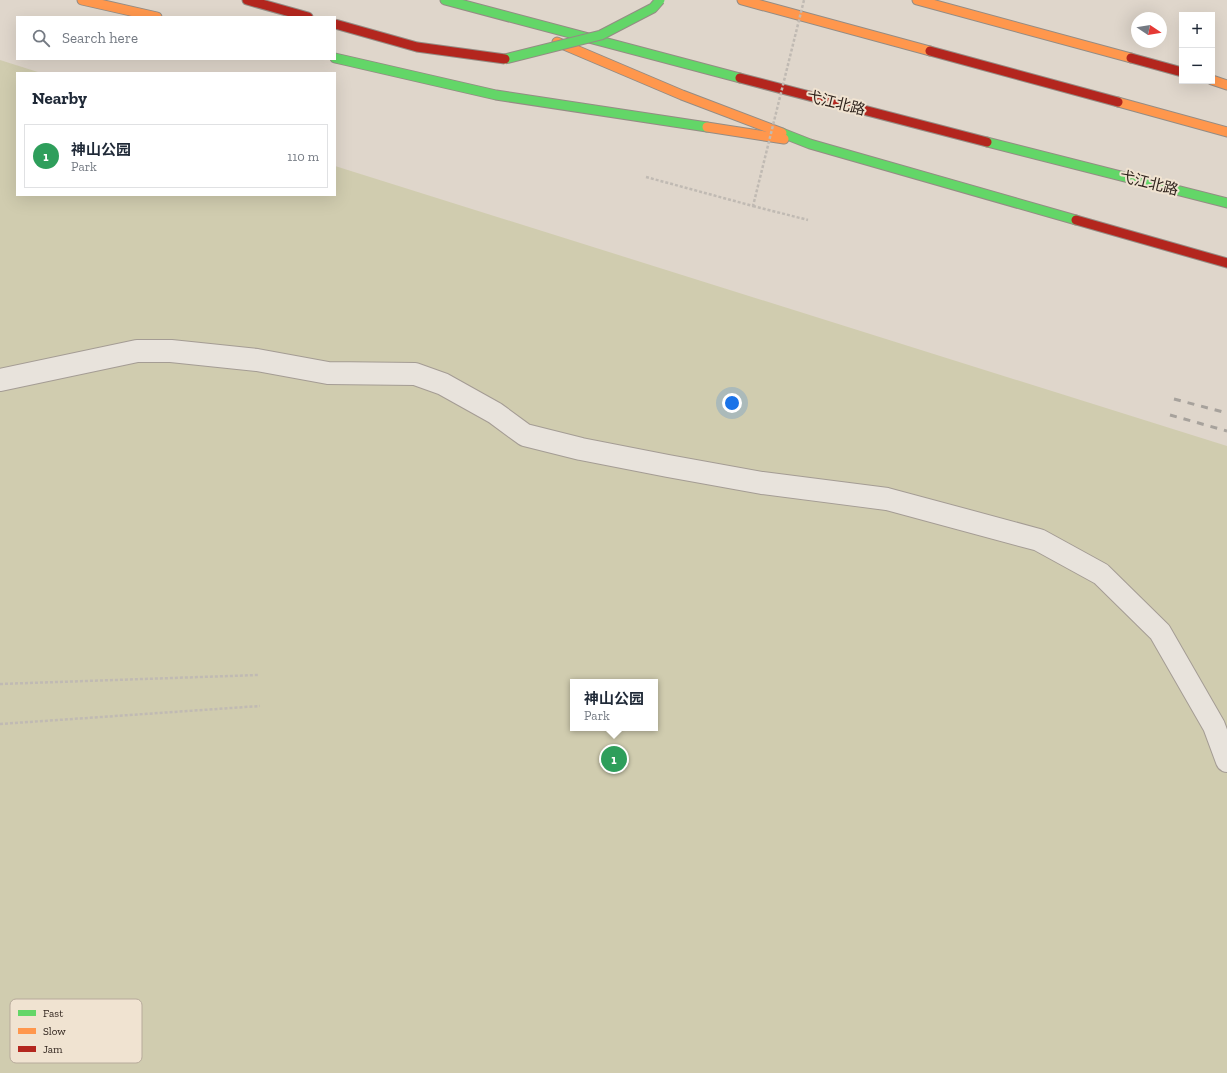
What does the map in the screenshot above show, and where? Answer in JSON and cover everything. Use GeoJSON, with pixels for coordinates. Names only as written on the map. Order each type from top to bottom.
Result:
{"type":"FeatureCollection","features":[{"type":"Feature","properties":{"kind":"main road"},"geometry":{"type":"LineString","coordinates":[[82,0],[153,16]]}},
{"type":"Feature","properties":{"kind":"main road"},"geometry":{"type":"LineString","coordinates":[[246,0],[304,16]]}},
{"type":"Feature","properties":{"kind":"main road","name":"弋江北路"},"geometry":{"type":"LineString","coordinates":[[445,0],[683,64],[1227,203]]}},
{"type":"Feature","properties":{"kind":"main road"},"geometry":{"type":"LineString","coordinates":[[336,24],[417,47],[504,59],[601,35],[653,8],[660,0]]}},
{"type":"Feature","properties":{"kind":"main road"},"geometry":{"type":"LineString","coordinates":[[742,0],[1227,132]]}},
{"type":"Feature","properties":{"kind":"main road"},"geometry":{"type":"LineString","coordinates":[[918,0],[1179,71]]}},
{"type":"Feature","properties":{"kind":"main road"},"geometry":{"type":"LineString","coordinates":[[484,10],[682,95],[810,144],[1225,262]]}},
{"type":"Feature","properties":{"kind":"main road"},"geometry":{"type":"LineString","coordinates":[[336,58],[496,94],[810,144]]}},
{"type":"Feature","properties":{"kind":"main road"},"geometry":{"type":"LineString","coordinates":[[1215,81],[1227,85]]}},
{"type":"Feature","properties":{"kind":"street"},"geometry":{"type":"LineString","coordinates":[[0,380],[136,351],[171,351],[257,360],[328,373],[415,374],[443,384],[495,413],[525,434],[560,444],[603,454],[762,483],[887,499],[1039,540],[1101,574],[1160,632],[1214,726],[1227,762]]}},
{"type":"Feature","properties":{"kind":"path"},"geometry":{"type":"LineString","coordinates":[[752,206],[804,0]]}},
{"type":"Feature","properties":{"kind":"path"},"geometry":{"type":"LineString","coordinates":[[646,177],[808,220]]}},
{"type":"Feature","properties":{"kind":"path"},"geometry":{"type":"LineString","coordinates":[[0,684],[258,675]]}},
{"type":"Feature","properties":{"kind":"path"},"geometry":{"type":"LineString","coordinates":[[0,724],[260,706]]}},
{"type":"Feature","properties":{"kind":"shaded area"},"geometry":{"type":"Polygon","coordinates":[[[0,60],[38,72],[16,72],[16,196],[336,196],[336,166],[1227,446],[1227,1073],[0,1073],[0,60]]]}},
{"type":"Feature","properties":{"kind":"railway"},"geometry":{"type":"LineString","coordinates":[[1174,399],[1227,413]]}},
{"type":"Feature","properties":{"kind":"railway"},"geometry":{"type":"LineString","coordinates":[[1170,415],[1227,431]]}},
{"type":"Feature","properties":{"kind":"traffic: fast"},"geometry":{"type":"LineString","coordinates":[[445,0],[740,78]]}},
{"type":"Feature","properties":{"kind":"traffic: fast"},"geometry":{"type":"LineString","coordinates":[[505,59],[601,35],[653,8],[660,0]]}},
{"type":"Feature","properties":{"kind":"traffic: fast"},"geometry":{"type":"LineString","coordinates":[[336,58],[496,95],[707,127]]}},
{"type":"Feature","properties":{"kind":"traffic: fast"},"geometry":{"type":"LineString","coordinates":[[782,133],[810,144],[1076,220]]}},
{"type":"Feature","properties":{"kind":"traffic: fast"},"geometry":{"type":"LineString","coordinates":[[987,142],[1227,203]]}},
{"type":"Feature","properties":{"kind":"traffic: slow"},"geometry":{"type":"LineString","coordinates":[[82,0],[153,16]]}},
{"type":"Feature","properties":{"kind":"traffic: slow"},"geometry":{"type":"LineString","coordinates":[[742,0],[930,51]]}},
{"type":"Feature","properties":{"kind":"traffic: slow"},"geometry":{"type":"LineString","coordinates":[[917,0],[1131,58]]}},
{"type":"Feature","properties":{"kind":"traffic: slow"},"geometry":{"type":"LineString","coordinates":[[557,42],[682,95],[782,133]]}},
{"type":"Feature","properties":{"kind":"traffic: slow"},"geometry":{"type":"LineString","coordinates":[[1215,81],[1227,85]]}},
{"type":"Feature","properties":{"kind":"traffic: slow"},"geometry":{"type":"LineString","coordinates":[[1118,102],[1227,132]]}},
{"type":"Feature","properties":{"kind":"traffic: slow"},"geometry":{"type":"LineString","coordinates":[[707,127],[784,139]]}},
{"type":"Feature","properties":{"kind":"traffic: jam"},"geometry":{"type":"LineString","coordinates":[[247,0],[304,16]]}},
{"type":"Feature","properties":{"kind":"traffic: jam"},"geometry":{"type":"LineString","coordinates":[[336,24],[417,47],[505,59]]}},
{"type":"Feature","properties":{"kind":"traffic: jam"},"geometry":{"type":"LineString","coordinates":[[930,51],[1118,102]]}},
{"type":"Feature","properties":{"kind":"traffic: jam"},"geometry":{"type":"LineString","coordinates":[[1131,58],[1179,71]]}},
{"type":"Feature","properties":{"kind":"traffic: jam"},"geometry":{"type":"LineString","coordinates":[[740,78],[987,142]]}},
{"type":"Feature","properties":{"kind":"traffic: jam"},"geometry":{"type":"LineString","coordinates":[[1076,220],[1227,263]]}},
{"type":"Feature","properties":{"kind":"place","name":"神山公园"},"geometry":{"type":"Point","coordinates":[614,759]}}]}
